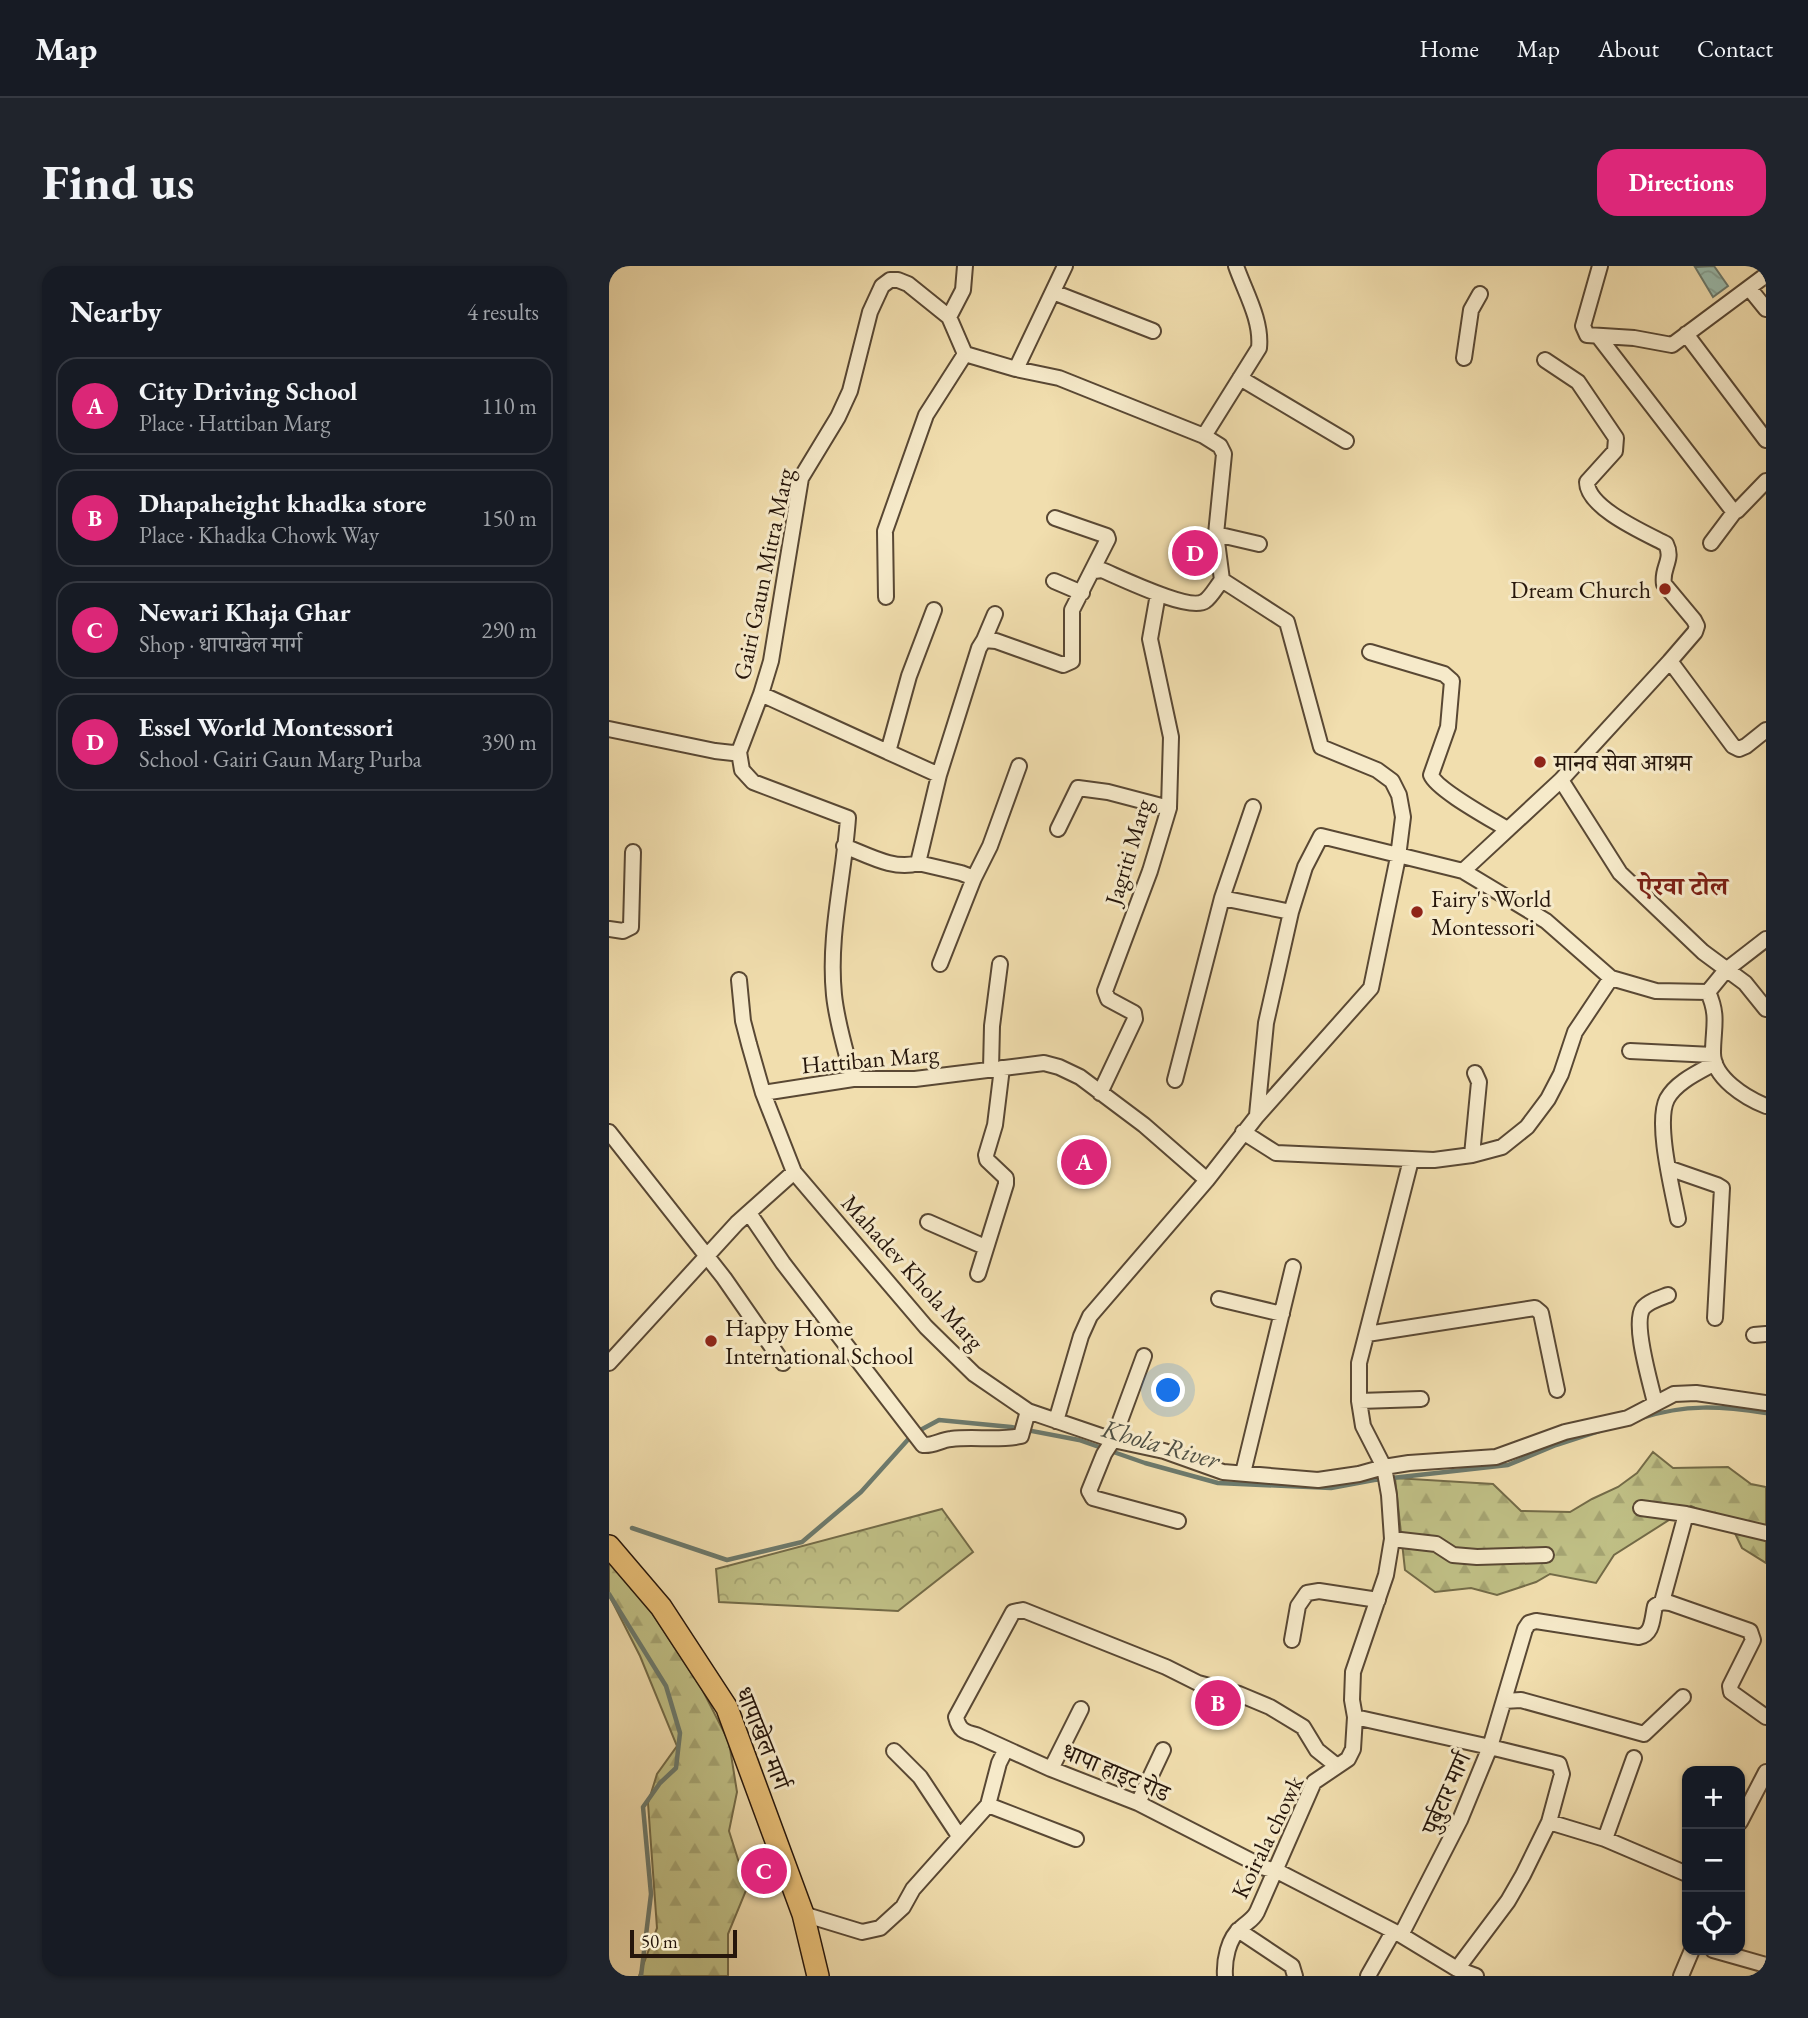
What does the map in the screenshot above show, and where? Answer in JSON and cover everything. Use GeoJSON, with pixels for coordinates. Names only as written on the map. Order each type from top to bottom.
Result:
{"type":"FeatureCollection","features":[{"type":"Feature","properties":{"kind":"main road","name":"धापाखेल मार्ग"},"geometry":{"type":"LineString","coordinates":[[609,1546],[661,1607],[727,1708],[803,1914],[818,1976]]}},
{"type":"Feature","properties":{"kind":"street"},"geometry":{"type":"LineString","coordinates":[[965,266],[963,290],[949,317],[965,354]]}},
{"type":"Feature","properties":{"kind":"street"},"geometry":{"type":"LineString","coordinates":[[1016,369],[1065,266]]}},
{"type":"Feature","properties":{"kind":"street"},"geometry":{"type":"LineString","coordinates":[[1204,436],[1259,348],[1261,334],[1235,266]]}},
{"type":"Feature","properties":{"kind":"street"},"geometry":{"type":"LineString","coordinates":[[1600,266],[1583,326],[1587,335],[1634,338],[1672,345],[1766,275]]}},
{"type":"Feature","properties":{"kind":"street","name":"Gairi Gaun Mitra Marg"},"geometry":{"type":"LineString","coordinates":[[739,752],[771,661],[801,478],[838,417],[850,391],[870,312],[882,286],[890,280],[908,284],[949,317]]}},
{"type":"Feature","properties":{"kind":"street"},"geometry":{"type":"LineString","coordinates":[[1749,288],[1766,309]]}},
{"type":"Feature","properties":{"kind":"street"},"geometry":{"type":"LineString","coordinates":[[1053,292],[1153,331]]}},
{"type":"Feature","properties":{"kind":"street"},"geometry":{"type":"LineString","coordinates":[[1464,358],[1469,319],[1480,294]]}},
{"type":"Feature","properties":{"kind":"street"},"geometry":{"type":"LineString","coordinates":[[1686,334],[1766,440]]}},
{"type":"Feature","properties":{"kind":"street"},"geometry":{"type":"LineString","coordinates":[[1598,336],[1735,512]]}},
{"type":"Feature","properties":{"kind":"street"},"geometry":{"type":"LineString","coordinates":[[965,354],[1059,378],[1204,436],[1220,446],[1224,454],[1216,534],[1222,580],[1205,602],[1196,604],[1158,594],[1102,570],[1094,571]]}},
{"type":"Feature","properties":{"kind":"street"},"geometry":{"type":"LineString","coordinates":[[886,597],[884,531],[926,415],[965,354]]}},
{"type":"Feature","properties":{"kind":"street"},"geometry":{"type":"LineString","coordinates":[[1463,871],[1561,780],[1670,661],[1695,632],[1697,625],[1664,584],[1663,577],[1670,558],[1666,544],[1620,520],[1593,498],[1587,489],[1587,482],[1615,451],[1615,438],[1578,382],[1545,360]]}},
{"type":"Feature","properties":{"kind":"street"},"geometry":{"type":"LineString","coordinates":[[1240,378],[1346,441]]}},
{"type":"Feature","properties":{"kind":"street"},"geometry":{"type":"LineString","coordinates":[[1711,543],[1735,512],[1766,481]]}},
{"type":"Feature","properties":{"kind":"street"},"geometry":{"type":"LineString","coordinates":[[984,640],[996,641],[1056,664],[1070,664],[1073,658],[1071,614],[1107,544],[1107,536],[1055,518]]}},
{"type":"Feature","properties":{"kind":"street"},"geometry":{"type":"LineString","coordinates":[[1216,534],[1259,544]]}},
{"type":"Feature","properties":{"kind":"street"},"geometry":{"type":"LineString","coordinates":[[1056,1421],[1081,1336],[1090,1316],[1207,1180],[1243,1132],[1371,988],[1398,857],[1403,817],[1399,795],[1392,781],[1377,770],[1321,747],[1287,622],[1222,580]]}},
{"type":"Feature","properties":{"kind":"street"},"geometry":{"type":"LineString","coordinates":[[1054,581],[1082,593]]}},
{"type":"Feature","properties":{"kind":"street","name":"Jagriti Marg"},"geometry":{"type":"LineString","coordinates":[[1100,1093],[1135,1016],[1105,996],[1123,939],[1150,871],[1169,808],[1171,737],[1150,639],[1158,594]]}},
{"type":"Feature","properties":{"kind":"street"},"geometry":{"type":"LineString","coordinates":[[888,752],[909,676],[935,610]]}},
{"type":"Feature","properties":{"kind":"street"},"geometry":{"type":"LineString","coordinates":[[918,863],[939,775],[995,614]]}},
{"type":"Feature","properties":{"kind":"street"},"geometry":{"type":"LineString","coordinates":[[1370,652],[1444,674],[1452,681],[1448,727],[1431,775],[1433,780],[1446,790],[1507,829]]}},
{"type":"Feature","properties":{"kind":"street"},"geometry":{"type":"LineString","coordinates":[[1670,661],[1733,746],[1739,749],[1746,746],[1766,730]]}},
{"type":"Feature","properties":{"kind":"street"},"geometry":{"type":"LineString","coordinates":[[761,694],[939,775]]}},
{"type":"Feature","properties":{"kind":"street"},"geometry":{"type":"LineString","coordinates":[[609,729],[715,751],[739,752],[742,770],[753,782],[848,818],[833,954],[834,993],[839,1027],[853,1079]]}},
{"type":"Feature","properties":{"kind":"street"},"geometry":{"type":"LineString","coordinates":[[940,964],[974,878],[990,846],[1019,766]]}},
{"type":"Feature","properties":{"kind":"street"},"geometry":{"type":"LineString","coordinates":[[1561,780],[1619,873],[1676,927],[1745,983],[1766,1009]]}},
{"type":"Feature","properties":{"kind":"street"},"geometry":{"type":"LineString","coordinates":[[1058,829],[1078,788],[1108,792],[1169,808]]}},
{"type":"Feature","properties":{"kind":"street"},"geometry":{"type":"LineString","coordinates":[[1175,1080],[1222,898],[1253,807]]}},
{"type":"Feature","properties":{"kind":"street"},"geometry":{"type":"LineString","coordinates":[[1257,1116],[1266,1023],[1291,912],[1305,867],[1321,836],[1463,871],[1546,921],[1611,978],[1656,991],[1708,992]]}},
{"type":"Feature","properties":{"kind":"street"},"geometry":{"type":"LineString","coordinates":[[844,846],[895,865],[908,866],[918,863],[974,878]]}},
{"type":"Feature","properties":{"kind":"street"},"geometry":{"type":"LineString","coordinates":[[609,929],[623,931],[631,926],[633,852]]}},
{"type":"Feature","properties":{"kind":"street"},"geometry":{"type":"LineString","coordinates":[[1222,898],[1291,912]]}},
{"type":"Feature","properties":{"kind":"street"},"geometry":{"type":"LineString","coordinates":[[1708,992],[1726,970],[1766,939]]}},
{"type":"Feature","properties":{"kind":"street"},"geometry":{"type":"LineString","coordinates":[[978,1274],[1006,1184],[1006,1178],[987,1160],[986,1155],[995,1125],[996,1068],[992,1026],[1000,964]]}},
{"type":"Feature","properties":{"kind":"street"},"geometry":{"type":"LineString","coordinates":[[1243,1132],[1276,1153],[1411,1160],[1472,1155],[1502,1147],[1527,1127],[1548,1099],[1575,1032],[1611,978]]}},
{"type":"Feature","properties":{"kind":"street"},"geometry":{"type":"LineString","coordinates":[[609,1363],[691,1272],[794,1172],[763,1093],[743,1021],[739,980]]}},
{"type":"Feature","properties":{"kind":"street"},"geometry":{"type":"LineString","coordinates":[[1708,992],[1715,1007],[1714,1059],[1734,1089],[1766,1106]]}},
{"type":"Feature","properties":{"kind":"street"},"geometry":{"type":"LineString","coordinates":[[1630,1051],[1714,1059]]}},
{"type":"Feature","properties":{"kind":"street"},"geometry":{"type":"LineString","coordinates":[[1678,1219],[1664,1140],[1666,1100],[1679,1085],[1714,1059]]}},
{"type":"Feature","properties":{"kind":"street","name":"Hattiban Marg"},"geometry":{"type":"LineString","coordinates":[[763,1093],[853,1079],[915,1079],[1044,1063],[1080,1077],[1144,1125],[1207,1180]]}},
{"type":"Feature","properties":{"kind":"street"},"geometry":{"type":"LineString","coordinates":[[1472,1155],[1479,1082],[1475,1073]]}},
{"type":"Feature","properties":{"kind":"street"},"geometry":{"type":"LineString","coordinates":[[609,1132],[724,1278],[783,1363]]}},
{"type":"Feature","properties":{"kind":"street"},"geometry":{"type":"LineString","coordinates":[[1385,1471],[1363,1426],[1359,1401],[1359,1363],[1411,1160]]}},
{"type":"Feature","properties":{"kind":"street"},"geometry":{"type":"LineString","coordinates":[[1668,1168],[1721,1188],[1715,1318]]}},
{"type":"Feature","properties":{"kind":"street","name":"Mahadev Khola Marg"},"geometry":{"type":"LineString","coordinates":[[794,1172],[926,1327],[1024,1424],[1056,1421],[1108,1446],[1164,1451],[1223,1472],[1318,1480],[1385,1471],[1409,1462],[1496,1457],[1565,1432],[1628,1418],[1674,1394],[1696,1393],[1766,1403]]}},
{"type":"Feature","properties":{"kind":"street"},"geometry":{"type":"LineString","coordinates":[[749,1213],[783,1264],[923,1445],[932,1446],[951,1438],[999,1440],[1024,1424]]}},
{"type":"Feature","properties":{"kind":"street"},"geometry":{"type":"LineString","coordinates":[[928,1222],[985,1247]]}},
{"type":"Feature","properties":{"kind":"street"},"geometry":{"type":"LineString","coordinates":[[1243,1473],[1293,1267]]}},
{"type":"Feature","properties":{"kind":"street"},"geometry":{"type":"LineString","coordinates":[[1655,1403],[1641,1337],[1640,1316],[1644,1306],[1668,1295]]}},
{"type":"Feature","properties":{"kind":"street"},"geometry":{"type":"LineString","coordinates":[[1219,1299],[1282,1314]]}},
{"type":"Feature","properties":{"kind":"street"},"geometry":{"type":"LineString","coordinates":[[1367,1334],[1535,1308],[1541,1313],[1557,1390]]}},
{"type":"Feature","properties":{"kind":"street"},"geometry":{"type":"LineString","coordinates":[[1144,1356],[1089,1491],[1090,1496],[1178,1521]]}},
{"type":"Feature","properties":{"kind":"street"},"geometry":{"type":"LineString","coordinates":[[1359,1401],[1422,1399]]}},
{"type":"Feature","properties":{"kind":"street","name":"Koirala chowk"},"geometry":{"type":"LineString","coordinates":[[1225,1976],[1227,1952],[1238,1930],[1254,1918],[1314,1782],[1348,1759],[1353,1749],[1353,1672],[1386,1575],[1392,1539],[1385,1471]]}},
{"type":"Feature","properties":{"kind":"street"},"geometry":{"type":"LineString","coordinates":[[1641,1508],[1686,1514],[1766,1534]]}},
{"type":"Feature","properties":{"kind":"street"},"geometry":{"type":"LineString","coordinates":[[1662,1602],[1686,1514]]}},
{"type":"Feature","properties":{"kind":"street"},"geometry":{"type":"LineString","coordinates":[[1392,1539],[1436,1544],[1453,1555],[1546,1555]]}},
{"type":"Feature","properties":{"kind":"street"},"geometry":{"type":"LineString","coordinates":[[1292,1640],[1298,1606],[1307,1593],[1319,1591],[1378,1600]]}},
{"type":"Feature","properties":{"kind":"street"},"geometry":{"type":"LineString","coordinates":[[1355,1717],[1490,1747],[1529,1623],[1536,1621],[1639,1637],[1650,1631],[1655,1606],[1662,1602],[1750,1631],[1753,1640],[1730,1686],[1731,1692],[1766,1717]]}},
{"type":"Feature","properties":{"kind":"street","name":"धापा हाइट रोड"},"geometry":{"type":"LineString","coordinates":[[1337,1766],[1317,1750],[1303,1727],[1270,1707],[1239,1694],[1198,1683],[1166,1667],[1023,1610],[1013,1612],[1002,1629],[956,1717],[964,1732],[1137,1803],[1265,1868],[1277,1871],[1457,1969],[1476,1976]]}},
{"type":"Feature","properties":{"kind":"street"},"geometry":{"type":"LineString","coordinates":[[1504,1701],[1521,1700],[1644,1734],[1683,1697]]}},
{"type":"Feature","properties":{"kind":"street"},"geometry":{"type":"LineString","coordinates":[[1051,1769],[1081,1709]]}},
{"type":"Feature","properties":{"kind":"street","name":"पुर्बुटार मार्ग"},"geometry":{"type":"LineString","coordinates":[[1369,1976],[1397,1934],[1460,1820],[1490,1747],[1559,1764],[1562,1774],[1549,1822]]}},
{"type":"Feature","properties":{"kind":"street"},"geometry":{"type":"LineString","coordinates":[[803,1914],[862,1931],[880,1928],[902,1907],[913,1889],[988,1805],[999,1763],[1006,1749]]}},
{"type":"Feature","properties":{"kind":"street"},"geometry":{"type":"LineString","coordinates":[[894,1751],[920,1777],[959,1836]]}},
{"type":"Feature","properties":{"kind":"street"},"geometry":{"type":"LineString","coordinates":[[1137,1803],[1163,1751]]}},
{"type":"Feature","properties":{"kind":"street"},"geometry":{"type":"LineString","coordinates":[[1605,1839],[1634,1758]]}},
{"type":"Feature","properties":{"kind":"street"},"geometry":{"type":"LineString","coordinates":[[1745,1812],[1766,1772]]}},
{"type":"Feature","properties":{"kind":"street"},"geometry":{"type":"LineString","coordinates":[[988,1805],[1076,1839]]}},
{"type":"Feature","properties":{"kind":"street"},"geometry":{"type":"LineString","coordinates":[[1457,1969],[1508,1901],[1549,1822],[1605,1839],[1682,1872]]}},
{"type":"Feature","properties":{"kind":"street"},"geometry":{"type":"LineString","coordinates":[[1238,1930],[1292,1966],[1295,1976]]}},
{"type":"Feature","properties":{"kind":"street"},"geometry":{"type":"LineString","coordinates":[[1681,1976],[1690,1955]]}},
{"type":"Feature","properties":{"kind":"street"},"geometry":{"type":"LineString","coordinates":[[1731,1955],[1766,1965]]}},
{"type":"Feature","properties":{"kind":"green space"},"geometry":{"type":"Polygon","coordinates":[[[1653,1452],[1673,1468],[1728,1467],[1751,1484],[1766,1487],[1766,1563],[1742,1548],[1731,1525],[1691,1506],[1614,1555],[1596,1583],[1550,1574],[1536,1582],[1497,1595],[1471,1588],[1435,1592],[1405,1570],[1395,1478],[1493,1484],[1521,1511],[1570,1512],[1618,1487],[1637,1473],[1653,1452]]]}},
{"type":"Feature","properties":{"kind":"green space"},"geometry":{"type":"Polygon","coordinates":[[[942,1509],[973,1552],[898,1611],[719,1602],[716,1569],[942,1509]]]}},
{"type":"Feature","properties":{"kind":"green space"},"geometry":{"type":"Polygon","coordinates":[[[613,1560],[635,1587],[702,1689],[729,1742],[737,1792],[729,1831],[747,1888],[728,1934],[728,1976],[639,1976],[657,1928],[648,1803],[657,1774],[677,1746],[640,1656],[609,1595],[609,1566],[613,1560]]]}},
{"type":"Feature","properties":{"kind":"water"},"geometry":{"type":"Polygon","coordinates":[[[1714,266],[1728,286],[1713,297],[1695,267],[1714,266]]]}},
{"type":"Feature","properties":{"kind":"waterway","name":"Khola River"},"geometry":{"type":"LineString","coordinates":[[1641,1418],[1688,1408],[1766,1413]]}},
{"type":"Feature","properties":{"kind":"waterway","name":"Khola River"},"geometry":{"type":"LineString","coordinates":[[632,1528],[727,1560],[802,1542],[861,1492],[913,1434],[939,1420],[1011,1427],[1079,1440],[1145,1463],[1218,1483],[1331,1488],[1374,1480],[1508,1465],[1599,1431]]}},
{"type":"Feature","properties":{"kind":"waterway","name":"Khola River"},"geometry":{"type":"LineString","coordinates":[[609,1594],[666,1686],[680,1733],[676,1768],[660,1783],[643,1807],[651,1894],[641,1976]]}},
{"type":"Feature","properties":{"kind":"place","name":"Essel World Montessori"},"geometry":{"type":"Point","coordinates":[1195,553]}},
{"type":"Feature","properties":{"kind":"place","name":"Dream Church"},"geometry":{"type":"Point","coordinates":[1665,589]}},
{"type":"Feature","properties":{"kind":"place","name":"मानव सेवा आश्रम"},"geometry":{"type":"Point","coordinates":[1540,762]}},
{"type":"Feature","properties":{"kind":"place","name":"Fairy's World Montessori"},"geometry":{"type":"Point","coordinates":[1417,912]}},
{"type":"Feature","properties":{"kind":"place","name":"City Driving School"},"geometry":{"type":"Point","coordinates":[1084,1162]}},
{"type":"Feature","properties":{"kind":"place","name":"Happy Home International School"},"geometry":{"type":"Point","coordinates":[711,1341]}},
{"type":"Feature","properties":{"kind":"place","name":"Dhapaheight khadka store"},"geometry":{"type":"Point","coordinates":[1218,1703]}},
{"type":"Feature","properties":{"kind":"place","name":"Newari Khaja Ghar"},"geometry":{"type":"Point","coordinates":[764,1871]}},
{"type":"Feature","properties":{"kind":"district","name":"ऐरवा टोल"},"geometry":{"type":"Point","coordinates":[1683,886]}}]}
